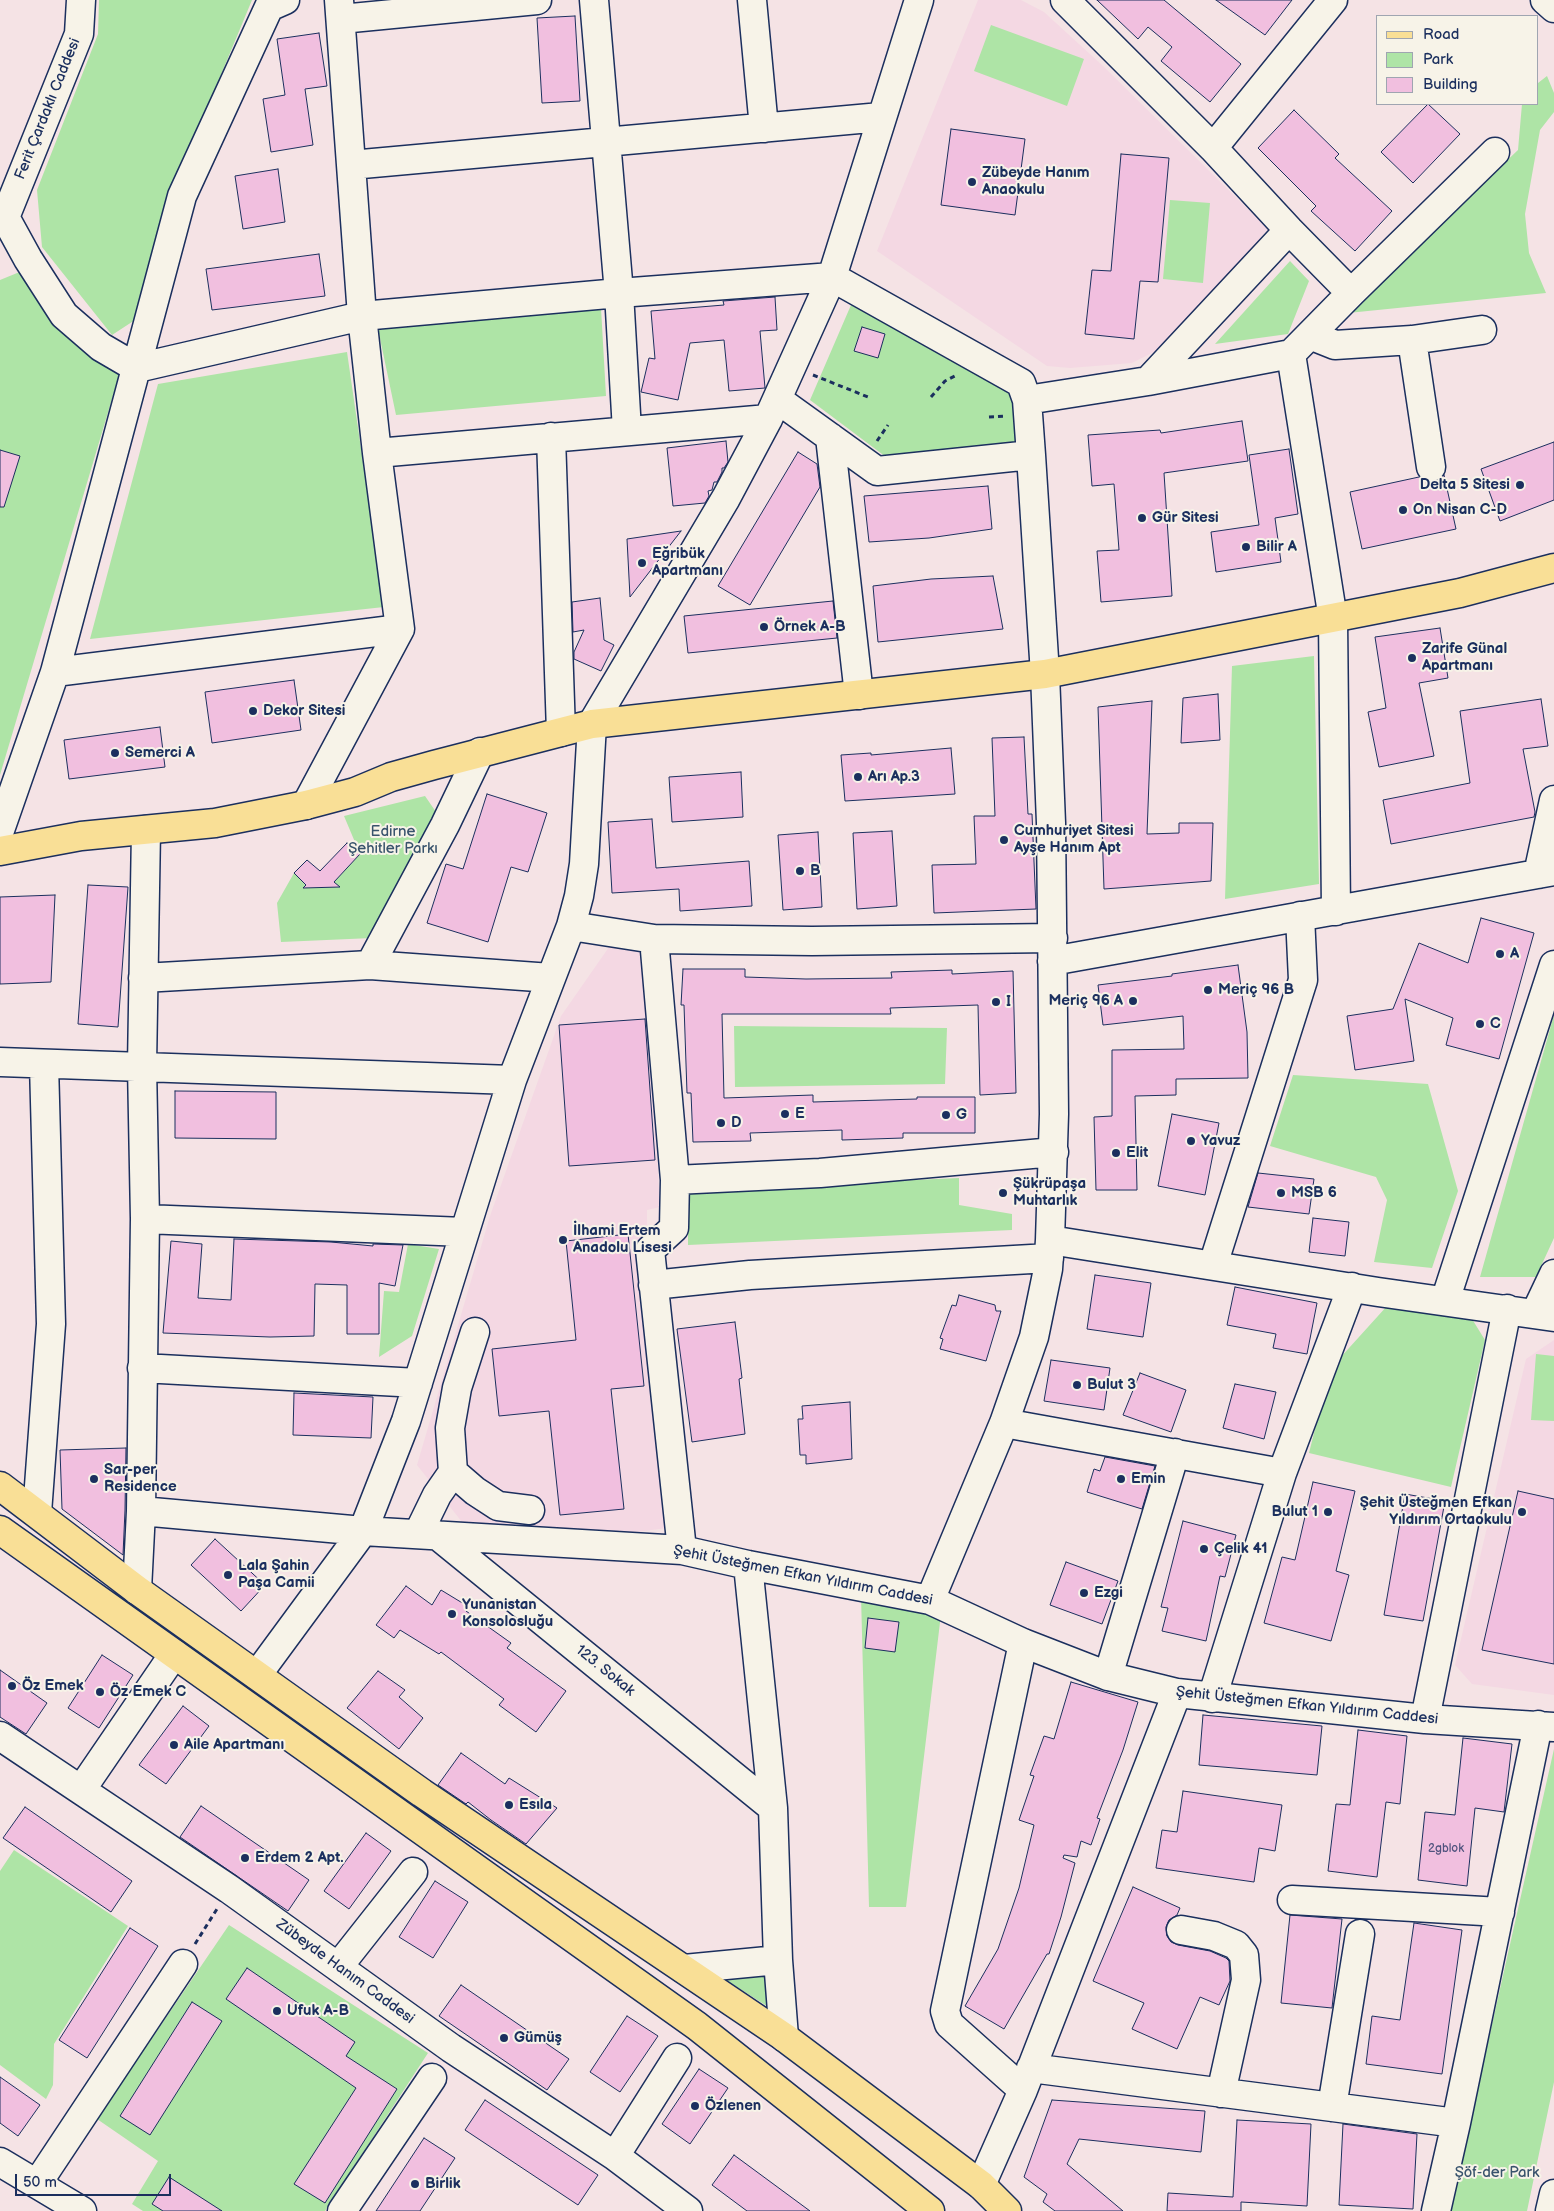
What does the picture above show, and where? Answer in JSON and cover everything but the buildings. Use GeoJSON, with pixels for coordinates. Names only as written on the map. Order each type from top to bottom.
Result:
{"type":"FeatureCollection","features":[{"type":"Feature","properties":{"kind":"main road"},"geometry":{"type":"LineString","coordinates":[[0,851],[81,836],[215,823],[306,805],[355,792],[391,777],[592,724],[1045,674],[1460,593],[1554,568]]}},
{"type":"Feature","properties":{"kind":"main road"},"geometry":{"type":"LineString","coordinates":[[0,1486],[137,1590],[430,1798],[784,2037],[980,2185],[1007,2211]]}},
{"type":"Feature","properties":{"kind":"main road"},"geometry":{"type":"LineString","coordinates":[[0,1530],[697,2026],[930,2211]]}},
{"type":"Feature","properties":{"kind":"street","name":"Ferit Çardaklı Caddesi"},"geometry":{"type":"LineString","coordinates":[[3,212],[79,34],[81,0]]}},
{"type":"Feature","properties":{"kind":"street"},"geometry":{"type":"LineString","coordinates":[[0,830],[55,672],[182,196],[269,7],[285,0]]}},
{"type":"Feature","properties":{"kind":"street"},"geometry":{"type":"LineString","coordinates":[[306,805],[400,629],[377,453],[362,316],[340,10],[537,0]]}},
{"type":"Feature","properties":{"kind":"street"},"geometry":{"type":"LineString","coordinates":[[594,0],[619,293],[626,431]]}},
{"type":"Feature","properties":{"kind":"street"},"geometry":{"type":"LineString","coordinates":[[752,0],[764,128]]}},
{"type":"Feature","properties":{"kind":"street"},"geometry":{"type":"LineString","coordinates":[[257,1675],[363,1531],[406,1421],[512,1080],[571,926],[579,896],[584,864],[592,724],[726,498],[773,409],[832,277],[919,0]]}},
{"type":"Feature","properties":{"kind":"street"},"geometry":{"type":"LineString","coordinates":[[1065,0],[1213,148],[1351,293]]}},
{"type":"Feature","properties":{"kind":"street"},"geometry":{"type":"LineString","coordinates":[[1213,148],[1333,0]]}},
{"type":"Feature","properties":{"kind":"street"},"geometry":{"type":"LineString","coordinates":[[1545,0],[1554,8]]}},
{"type":"Feature","properties":{"kind":"street"},"geometry":{"type":"LineString","coordinates":[[351,165],[882,117]]}},
{"type":"Feature","properties":{"kind":"street"},"geometry":{"type":"LineString","coordinates":[[1301,344],[1495,152]]}},
{"type":"Feature","properties":{"kind":"street"},"geometry":{"type":"LineString","coordinates":[[3,212],[28,259],[64,315],[101,347],[137,368],[362,316],[619,293],[832,277],[1021,383],[1027,400],[1031,455],[1045,674],[1051,823],[1054,1152],[1050,1249],[1034,1337],[1004,1423],[930,1600]]}},
{"type":"Feature","properties":{"kind":"street"},"geometry":{"type":"LineString","coordinates":[[1148,381],[1289,230]]}},
{"type":"Feature","properties":{"kind":"street"},"geometry":{"type":"LineString","coordinates":[[1027,400],[1148,381],[1301,344],[1412,340],[1482,330]]}},
{"type":"Feature","properties":{"kind":"street"},"geometry":{"type":"LineString","coordinates":[[1412,340],[1430,467]]}},
{"type":"Feature","properties":{"kind":"street"},"geometry":{"type":"LineString","coordinates":[[1301,344],[1333,619],[1336,911]]}},
{"type":"Feature","properties":{"kind":"street"},"geometry":{"type":"LineString","coordinates":[[377,453],[626,431],[773,409],[830,437],[877,471],[1031,455]]}},
{"type":"Feature","properties":{"kind":"street"},"geometry":{"type":"LineString","coordinates":[[830,437],[859,695]]}},
{"type":"Feature","properties":{"kind":"street"},"geometry":{"type":"LineString","coordinates":[[551,438],[561,732]]}},
{"type":"Feature","properties":{"kind":"street"},"geometry":{"type":"LineString","coordinates":[[55,672],[400,629]]}},
{"type":"Feature","properties":{"kind":"street"},"geometry":{"type":"LineString","coordinates":[[370,966],[445,825],[480,752]]}},
{"type":"Feature","properties":{"kind":"street"},"geometry":{"type":"LineString","coordinates":[[571,926],[654,939],[812,941],[1052,950],[1336,911],[1546,873],[1554,800]]}},
{"type":"Feature","properties":{"kind":"street"},"geometry":{"type":"LineString","coordinates":[[137,1590],[141,1511],[145,1219],[142,1066],[146,830]]}},
{"type":"Feature","properties":{"kind":"street"},"geometry":{"type":"LineString","coordinates":[[1214,1265],[1303,980],[1300,916]]}},
{"type":"Feature","properties":{"kind":"street"},"geometry":{"type":"LineString","coordinates":[[654,939],[675,1180],[674,1228],[650,1250],[682,1550]]}},
{"type":"Feature","properties":{"kind":"street"},"geometry":{"type":"LineString","coordinates":[[1446,1301],[1554,965]]}},
{"type":"Feature","properties":{"kind":"street"},"geometry":{"type":"LineString","coordinates":[[143,978],[370,966],[551,978]]}},
{"type":"Feature","properties":{"kind":"street"},"geometry":{"type":"LineString","coordinates":[[0,1062],[512,1080]]}},
{"type":"Feature","properties":{"kind":"street"},"geometry":{"type":"LineString","coordinates":[[37,1513],[51,1324],[44,1064]]}},
{"type":"Feature","properties":{"kind":"street"},"geometry":{"type":"LineString","coordinates":[[675,1180],[820,1173],[1054,1152]]}},
{"type":"Feature","properties":{"kind":"street"},"geometry":{"type":"LineString","coordinates":[[145,1219],[464,1232]]}},
{"type":"Feature","properties":{"kind":"street"},"geometry":{"type":"LineString","coordinates":[[653,1285],[1050,1249],[1214,1265],[1545,1315],[1554,1274]]}},
{"type":"Feature","properties":{"kind":"street"},"geometry":{"type":"LineString","coordinates":[[1212,1698],[1282,1473],[1352,1287]]}},
{"type":"Feature","properties":{"kind":"street"},"geometry":{"type":"LineString","coordinates":[[1425,1719],[1507,1309]]}},
{"type":"Feature","properties":{"kind":"street"},"geometry":{"type":"LineString","coordinates":[[428,1534],[437,1496],[453,1472],[450,1428],[457,1388],[475,1332]]}},
{"type":"Feature","properties":{"kind":"street"},"geometry":{"type":"LineString","coordinates":[[142,1368],[418,1382]]}},
{"type":"Feature","properties":{"kind":"street"},"geometry":{"type":"LineString","coordinates":[[1004,1423],[1282,1473]]}},
{"type":"Feature","properties":{"kind":"street"},"geometry":{"type":"LineString","coordinates":[[1108,1676],[1175,1454]]}},
{"type":"Feature","properties":{"kind":"street"},"geometry":{"type":"LineString","coordinates":[[453,1472],[475,1492],[498,1506],[530,1510]]}},
{"type":"Feature","properties":{"kind":"street","name":"Şehit Üsteğmen Efkan Yıldırım Caddesi"},"geometry":{"type":"LineString","coordinates":[[141,1511],[363,1531],[682,1550],[748,1565],[930,1600],[1023,1643],[1108,1676],[1177,1694],[1425,1719],[1546,1726]]}},
{"type":"Feature","properties":{"kind":"street","name":"123. Sokak"},"geometry":{"type":"LineString","coordinates":[[428,1534],[772,1808]]}},
{"type":"Feature","properties":{"kind":"street"},"geometry":{"type":"LineString","coordinates":[[748,1565],[772,1808],[778,1960],[784,2037]]}},
{"type":"Feature","properties":{"kind":"street"},"geometry":{"type":"LineString","coordinates":[[1023,1643],[945,2011],[949,2024],[1027,2079],[1221,2093],[1456,2123]]}},
{"type":"Feature","properties":{"kind":"street"},"geometry":{"type":"LineString","coordinates":[[81,1790],[174,1654]]}},
{"type":"Feature","properties":{"kind":"street"},"geometry":{"type":"LineString","coordinates":[[980,2185],[1027,2079],[1177,1694]]}},
{"type":"Feature","properties":{"kind":"street"},"geometry":{"type":"LineString","coordinates":[[1436,2211],[1500,1912],[1546,1726]]}},
{"type":"Feature","properties":{"kind":"street","name":"Zübeyde Hanım Caddesi"},"geometry":{"type":"LineString","coordinates":[[0,1736],[229,1889],[451,2048],[615,2156],[683,2209]]}},
{"type":"Feature","properties":{"kind":"street"},"geometry":{"type":"LineString","coordinates":[[338,1967],[413,1872]]}},
{"type":"Feature","properties":{"kind":"street"},"geometry":{"type":"LineString","coordinates":[[1292,1900],[1500,1912]]}},
{"type":"Feature","properties":{"kind":"street"},"geometry":{"type":"LineString","coordinates":[[1181,1930],[1214,1936],[1236,1945],[1244,1955],[1246,1980],[1221,2093]]}},
{"type":"Feature","properties":{"kind":"street"},"geometry":{"type":"LineString","coordinates":[[1332,2107],[1360,1934]]}},
{"type":"Feature","properties":{"kind":"street"},"geometry":{"type":"LineString","coordinates":[[684,1969],[778,1960]]}},
{"type":"Feature","properties":{"kind":"street"},"geometry":{"type":"LineString","coordinates":[[37,2184],[183,1964]]}},
{"type":"Feature","properties":{"kind":"street"},"geometry":{"type":"LineString","coordinates":[[615,2156],[677,2058]]}},
{"type":"Feature","properties":{"kind":"street"},"geometry":{"type":"LineString","coordinates":[[342,2211],[432,2078]]}},
{"type":"Feature","properties":{"kind":"street"},"geometry":{"type":"LineString","coordinates":[[0,2162],[82,2211]]}},
{"type":"Feature","properties":{"kind":"street"},"geometry":{"type":"LineString","coordinates":[[1550,2211],[1554,2194]]}},
{"type":"Feature","properties":{"kind":"path"},"geometry":{"type":"LineString","coordinates":[[809,373],[868,397]]}},
{"type":"Feature","properties":{"kind":"path"},"geometry":{"type":"LineString","coordinates":[[931,397],[945,381],[959,373]]}},
{"type":"Feature","properties":{"kind":"path"},"geometry":{"type":"LineString","coordinates":[[873,446],[888,425]]}},
{"type":"Feature","properties":{"kind":"path"},"geometry":{"type":"LineString","coordinates":[[183,1964],[229,1889]]}},
{"type":"Feature","properties":{"kind":"shaded area"},"geometry":{"type":"Polygon","coordinates":[[[978,0],[1021,0],[1044,12],[1103,66],[1268,229],[1166,346],[1132,363],[1070,368],[1047,366],[877,251],[978,0]]]}},
{"type":"Feature","properties":{"kind":"shaded area","name":"İlhami Ertem Anadolu Lisesi"},"geometry":{"type":"Polygon","coordinates":[[[616,937],[645,945],[660,1207],[647,1210],[647,1232],[637,1248],[667,1528],[606,1536],[462,1522],[417,1465],[490,1216],[561,1016],[616,937]]]}},
{"type":"Feature","properties":{"kind":"shaded area","name":"Şehit Üsteğmen Efkan Yıldırım Ortaokulu"},"geometry":{"type":"Polygon","coordinates":[[[1554,1340],[1554,1695],[1472,1684],[1455,1665],[1526,1359],[1554,1340]]]}},
{"type":"Feature","properties":{"kind":"green space"},"geometry":{"type":"Polygon","coordinates":[[[99,0],[252,0],[169,200],[135,320],[112,335],[42,247],[37,190],[98,34],[99,0]]]}},
{"type":"Feature","properties":{"kind":"green space"},"geometry":{"type":"Polygon","coordinates":[[[991,25],[1084,59],[1067,106],[974,71],[991,25]]]}},
{"type":"Feature","properties":{"kind":"green space"},"geometry":{"type":"Polygon","coordinates":[[[1547,76],[1554,93],[1554,112],[1540,130],[1525,214],[1529,253],[1546,293],[1348,313],[1518,150],[1522,105],[1539,105],[1539,82],[1547,76]]]}},
{"type":"Feature","properties":{"kind":"green space"},"geometry":{"type":"Polygon","coordinates":[[[1170,200],[1210,203],[1203,283],[1163,279],[1170,200]]]}},
{"type":"Feature","properties":{"kind":"green space"},"geometry":{"type":"Polygon","coordinates":[[[1290,261],[1309,281],[1288,334],[1215,344],[1290,261]]]}},
{"type":"Feature","properties":{"kind":"green space"},"geometry":{"type":"Polygon","coordinates":[[[22,271],[120,372],[0,775],[0,280],[22,271]]]}},
{"type":"Feature","properties":{"kind":"green space"},"geometry":{"type":"Polygon","coordinates":[[[851,305],[1013,391],[1020,443],[886,457],[810,400],[851,305]]]}},
{"type":"Feature","properties":{"kind":"green space"},"geometry":{"type":"Polygon","coordinates":[[[601,308],[606,396],[396,415],[377,324],[601,308]]]}},
{"type":"Feature","properties":{"kind":"green space"},"geometry":{"type":"Polygon","coordinates":[[[347,352],[384,607],[90,639],[158,384],[347,352]]]}},
{"type":"Feature","properties":{"kind":"green space"},"geometry":{"type":"Polygon","coordinates":[[[1314,656],[1319,884],[1225,899],[1232,666],[1314,656]]]}},
{"type":"Feature","properties":{"kind":"green space","name":"Edirne Şehitler Parkı"},"geometry":{"type":"Polygon","coordinates":[[[425,796],[445,825],[372,938],[281,942],[277,903],[294,873],[308,888],[329,887],[360,854],[344,816],[425,796]]]}},
{"type":"Feature","properties":{"kind":"green space"},"geometry":{"type":"Polygon","coordinates":[[[1554,1015],[1554,1238],[1536,1277],[1480,1277],[1554,1015]]]}},
{"type":"Feature","properties":{"kind":"green space"},"geometry":{"type":"Polygon","coordinates":[[[734,1026],[947,1028],[945,1084],[735,1087],[734,1026]]]}},
{"type":"Feature","properties":{"kind":"green space"},"geometry":{"type":"Polygon","coordinates":[[[1293,1075],[1428,1084],[1458,1191],[1432,1268],[1374,1262],[1387,1200],[1376,1177],[1270,1146],[1293,1075]]]}},
{"type":"Feature","properties":{"kind":"green space"},"geometry":{"type":"Polygon","coordinates":[[[959,1178],[959,1205],[1012,1214],[1012,1230],[688,1245],[688,1190],[959,1178]]]}},
{"type":"Feature","properties":{"kind":"green space"},"geometry":{"type":"Polygon","coordinates":[[[408,1244],[439,1249],[412,1336],[379,1357],[384,1291],[399,1292],[408,1244]]]}},
{"type":"Feature","properties":{"kind":"green space"},"geometry":{"type":"Polygon","coordinates":[[[1387,1306],[1472,1319],[1485,1340],[1451,1487],[1309,1453],[1330,1369],[1387,1306]]]}},
{"type":"Feature","properties":{"kind":"green space"},"geometry":{"type":"Polygon","coordinates":[[[1536,1354],[1554,1356],[1554,1421],[1531,1420],[1536,1354]]]}},
{"type":"Feature","properties":{"kind":"green space"},"geometry":{"type":"Polygon","coordinates":[[[861,1595],[941,1614],[906,1907],[869,1907],[861,1595]]]}},
{"type":"Feature","properties":{"kind":"green space","name":"Şöf-der Park"},"geometry":{"type":"Polygon","coordinates":[[[1554,1749],[1554,2082],[1527,2211],[1450,2211],[1554,1749]]]}},
{"type":"Feature","properties":{"kind":"green space"},"geometry":{"type":"Polygon","coordinates":[[[14,1850],[128,1926],[54,2044],[53,2085],[46,2099],[0,2065],[0,1871],[14,1850]]]}},
{"type":"Feature","properties":{"kind":"green space"},"geometry":{"type":"Polygon","coordinates":[[[229,1925],[428,2053],[325,2211],[143,2211],[132,2204],[158,2161],[97,2119],[229,1925]]]}},
{"type":"Feature","properties":{"kind":"green space"},"geometry":{"type":"Polygon","coordinates":[[[768,1974],[773,2010],[723,1978],[768,1974]]]}},
{"type":"Feature","properties":{"kind":"place","name":"Zübeyde Hanım Anaokulu"},"geometry":{"type":"Point","coordinates":[972,182]}},
{"type":"Feature","properties":{"kind":"place","name":"Delta 5 Sitesi"},"geometry":{"type":"Point","coordinates":[1520,485]}},
{"type":"Feature","properties":{"kind":"place","name":"On Nisan C-D"},"geometry":{"type":"Point","coordinates":[1403,510]}},
{"type":"Feature","properties":{"kind":"place","name":"Gür Sitesi"},"geometry":{"type":"Point","coordinates":[1142,518]}},
{"type":"Feature","properties":{"kind":"place","name":"Bilir A"},"geometry":{"type":"Point","coordinates":[1246,547]}},
{"type":"Feature","properties":{"kind":"place","name":"Eğribük Apartmanı"},"geometry":{"type":"Point","coordinates":[642,563]}},
{"type":"Feature","properties":{"kind":"place","name":"Örnek A-B"},"geometry":{"type":"Point","coordinates":[764,627]}},
{"type":"Feature","properties":{"kind":"place","name":"Zarife Günal Apartmanı"},"geometry":{"type":"Point","coordinates":[1412,658]}},
{"type":"Feature","properties":{"kind":"place","name":"Dekor Sitesi"},"geometry":{"type":"Point","coordinates":[253,711]}},
{"type":"Feature","properties":{"kind":"place","name":"Semerci A"},"geometry":{"type":"Point","coordinates":[115,753]}},
{"type":"Feature","properties":{"kind":"place","name":"Arı Ap.3"},"geometry":{"type":"Point","coordinates":[858,777]}},
{"type":"Feature","properties":{"kind":"place","name":"Cumhuriyet Sitesi Ayşe Hanım Apt"},"geometry":{"type":"Point","coordinates":[1004,840]}},
{"type":"Feature","properties":{"kind":"place","name":"B"},"geometry":{"type":"Point","coordinates":[800,871]}},
{"type":"Feature","properties":{"kind":"place","name":"A"},"geometry":{"type":"Point","coordinates":[1500,954]}},
{"type":"Feature","properties":{"kind":"place","name":"Meriç 96 B"},"geometry":{"type":"Point","coordinates":[1208,990]}},
{"type":"Feature","properties":{"kind":"place","name":"Meriç 96 A"},"geometry":{"type":"Point","coordinates":[1133,1001]}},
{"type":"Feature","properties":{"kind":"place","name":"I"},"geometry":{"type":"Point","coordinates":[996,1002]}},
{"type":"Feature","properties":{"kind":"place","name":"C"},"geometry":{"type":"Point","coordinates":[1480,1024]}},
{"type":"Feature","properties":{"kind":"place","name":"E"},"geometry":{"type":"Point","coordinates":[785,1114]}},
{"type":"Feature","properties":{"kind":"place","name":"G"},"geometry":{"type":"Point","coordinates":[946,1115]}},
{"type":"Feature","properties":{"kind":"place","name":"D"},"geometry":{"type":"Point","coordinates":[721,1123]}},
{"type":"Feature","properties":{"kind":"place","name":"Yavuz"},"geometry":{"type":"Point","coordinates":[1191,1141]}},
{"type":"Feature","properties":{"kind":"place","name":"Elit"},"geometry":{"type":"Point","coordinates":[1116,1153]}},
{"type":"Feature","properties":{"kind":"place","name":"Şükrüpaşa Muhtarlık"},"geometry":{"type":"Point","coordinates":[1003,1193]}},
{"type":"Feature","properties":{"kind":"place","name":"MSB 6"},"geometry":{"type":"Point","coordinates":[1281,1193]}},
{"type":"Feature","properties":{"kind":"place","name":"İlhami Ertem Anadolu Lisesi"},"geometry":{"type":"Point","coordinates":[563,1240]}},
{"type":"Feature","properties":{"kind":"place","name":"Bulut 3"},"geometry":{"type":"Point","coordinates":[1077,1385]}},
{"type":"Feature","properties":{"kind":"place","name":"Sar-per Residence"},"geometry":{"type":"Point","coordinates":[94,1479]}},
{"type":"Feature","properties":{"kind":"place","name":"Emin"},"geometry":{"type":"Point","coordinates":[1121,1479]}},
{"type":"Feature","properties":{"kind":"place","name":"Bulut 1"},"geometry":{"type":"Point","coordinates":[1328,1512]}},
{"type":"Feature","properties":{"kind":"place","name":"Şehit Üsteğmen Efkan Yıldırım Ortaokulu"},"geometry":{"type":"Point","coordinates":[1522,1512]}},
{"type":"Feature","properties":{"kind":"place","name":"Çelik 41"},"geometry":{"type":"Point","coordinates":[1204,1549]}},
{"type":"Feature","properties":{"kind":"place","name":"Lala Şahin Paşa Camii"},"geometry":{"type":"Point","coordinates":[228,1575]}},
{"type":"Feature","properties":{"kind":"place","name":"Ezgi"},"geometry":{"type":"Point","coordinates":[1084,1593]}},
{"type":"Feature","properties":{"kind":"place","name":"Yunanistan Konsolosluğu"},"geometry":{"type":"Point","coordinates":[452,1614]}},
{"type":"Feature","properties":{"kind":"place","name":"Öz Emek"},"geometry":{"type":"Point","coordinates":[12,1686]}},
{"type":"Feature","properties":{"kind":"place","name":"Öz Emek C"},"geometry":{"type":"Point","coordinates":[100,1692]}},
{"type":"Feature","properties":{"kind":"place","name":"Aile Apartmanı"},"geometry":{"type":"Point","coordinates":[174,1745]}},
{"type":"Feature","properties":{"kind":"place","name":"Esıla"},"geometry":{"type":"Point","coordinates":[509,1805]}},
{"type":"Feature","properties":{"kind":"place","name":"Erdem 2 Apt."},"geometry":{"type":"Point","coordinates":[245,1858]}},
{"type":"Feature","properties":{"kind":"place","name":"Ufuk A-B"},"geometry":{"type":"Point","coordinates":[277,2011]}},
{"type":"Feature","properties":{"kind":"place","name":"Gümüş"},"geometry":{"type":"Point","coordinates":[504,2038]}},
{"type":"Feature","properties":{"kind":"place","name":"Özlenen"},"geometry":{"type":"Point","coordinates":[695,2106]}},
{"type":"Feature","properties":{"kind":"place","name":"Birlik"},"geometry":{"type":"Point","coordinates":[415,2184]}}]}
